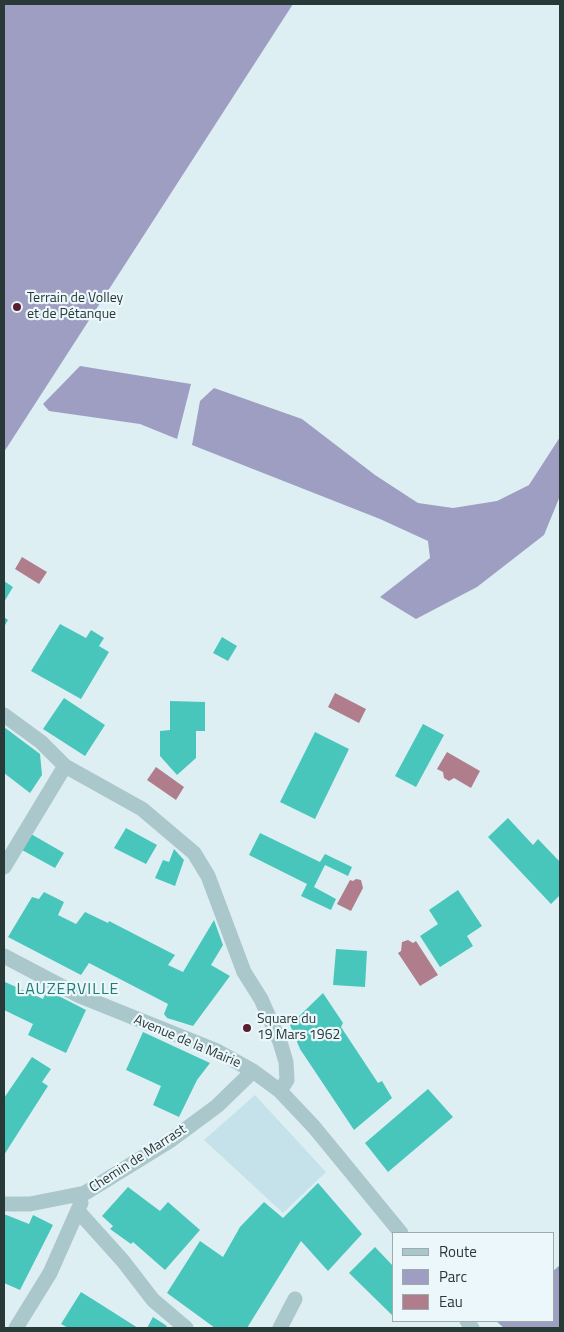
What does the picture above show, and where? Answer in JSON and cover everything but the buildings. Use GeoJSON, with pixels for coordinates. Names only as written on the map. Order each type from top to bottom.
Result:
{"type":"FeatureCollection","features":[{"type":"Feature","properties":{"kind":"street"},"geometry":{"type":"LineString","coordinates":[[4,715],[41,742],[64,766],[142,808],[194,853],[208,876],[244,972],[260,999],[280,1042],[286,1062],[287,1080],[280,1091]]}},
{"type":"Feature","properties":{"kind":"street"},"geometry":{"type":"LineString","coordinates":[[4,867],[64,766]]}},
{"type":"Feature","properties":{"kind":"street","name":"Avenue de la Mairie"},"geometry":{"type":"LineString","coordinates":[[4,956],[80,996],[217,1051],[253,1071],[280,1091],[314,1127],[400,1232]]}},
{"type":"Feature","properties":{"kind":"street","name":"Chemin de Marrast"},"geometry":{"type":"LineString","coordinates":[[4,1204],[30,1204],[85,1193],[171,1140],[217,1106],[253,1071]]}},
{"type":"Feature","properties":{"kind":"street"},"geometry":{"type":"LineString","coordinates":[[16,1328],[50,1273],[85,1193]]}},
{"type":"Feature","properties":{"kind":"street"},"geometry":{"type":"LineString","coordinates":[[78,1211],[123,1261],[154,1300],[186,1328]]}},
{"type":"Feature","properties":{"kind":"street"},"geometry":{"type":"LineString","coordinates":[[280,1328],[295,1299]]}},
{"type":"Feature","properties":{"kind":"green space"},"geometry":{"type":"Polygon","coordinates":[[[4,4],[293,4],[4,452],[4,4]]]}},
{"type":"Feature","properties":{"kind":"green space"},"geometry":{"type":"Polygon","coordinates":[[[80,366],[191,384],[177,439],[140,424],[49,411],[43,404],[80,366]]]}},
{"type":"Feature","properties":{"kind":"green space"},"geometry":{"type":"Polygon","coordinates":[[[214,388],[302,419],[375,475],[418,503],[453,508],[497,501],[529,485],[560,437],[560,496],[544,535],[477,587],[416,619],[380,597],[430,558],[428,541],[380,519],[192,445],[200,401],[214,388]]]}},
{"type":"Feature","properties":{"kind":"green space"},"geometry":{"type":"Polygon","coordinates":[[[560,1265],[560,1328],[504,1328],[497,1322],[554,1322],[554,1270],[560,1265]]]}},
{"type":"Feature","properties":{"kind":"shaded area"},"geometry":{"type":"Polygon","coordinates":[[[255,1095],[326,1172],[283,1213],[204,1140],[255,1095]]]}},
{"type":"Feature","properties":{"kind":"water"},"geometry":{"type":"Polygon","coordinates":[[[22,557],[47,572],[39,584],[15,569],[22,557]]]}},
{"type":"Feature","properties":{"kind":"water"},"geometry":{"type":"Polygon","coordinates":[[[335,693],[366,709],[359,723],[328,707],[335,693]]]}},
{"type":"Feature","properties":{"kind":"water"},"geometry":{"type":"Polygon","coordinates":[[[447,752],[480,771],[471,788],[454,778],[449,781],[444,778],[443,772],[437,769],[447,752]]]}},
{"type":"Feature","properties":{"kind":"water"},"geometry":{"type":"Polygon","coordinates":[[[156,767],[184,787],[176,800],[147,780],[156,767]]]}},
{"type":"Feature","properties":{"kind":"water"},"geometry":{"type":"Polygon","coordinates":[[[350,880],[361,880],[363,888],[351,911],[337,904],[350,880]]]}},
{"type":"Feature","properties":{"kind":"water"},"geometry":{"type":"Polygon","coordinates":[[[408,940],[413,943],[416,941],[438,975],[420,986],[398,953],[401,951],[402,942],[408,940]]]}},
{"type":"Feature","properties":{"kind":"place","name":"Terrain de Volley et de Pétanque"},"geometry":{"type":"Point","coordinates":[17,307]}},
{"type":"Feature","properties":{"kind":"place","name":"Square du 19 Mars 1962"},"geometry":{"type":"Point","coordinates":[247,1028]}},
{"type":"Feature","properties":{"kind":"district","name":"LAUZERVILLE"},"geometry":{"type":"Point","coordinates":[68,990]}}]}
